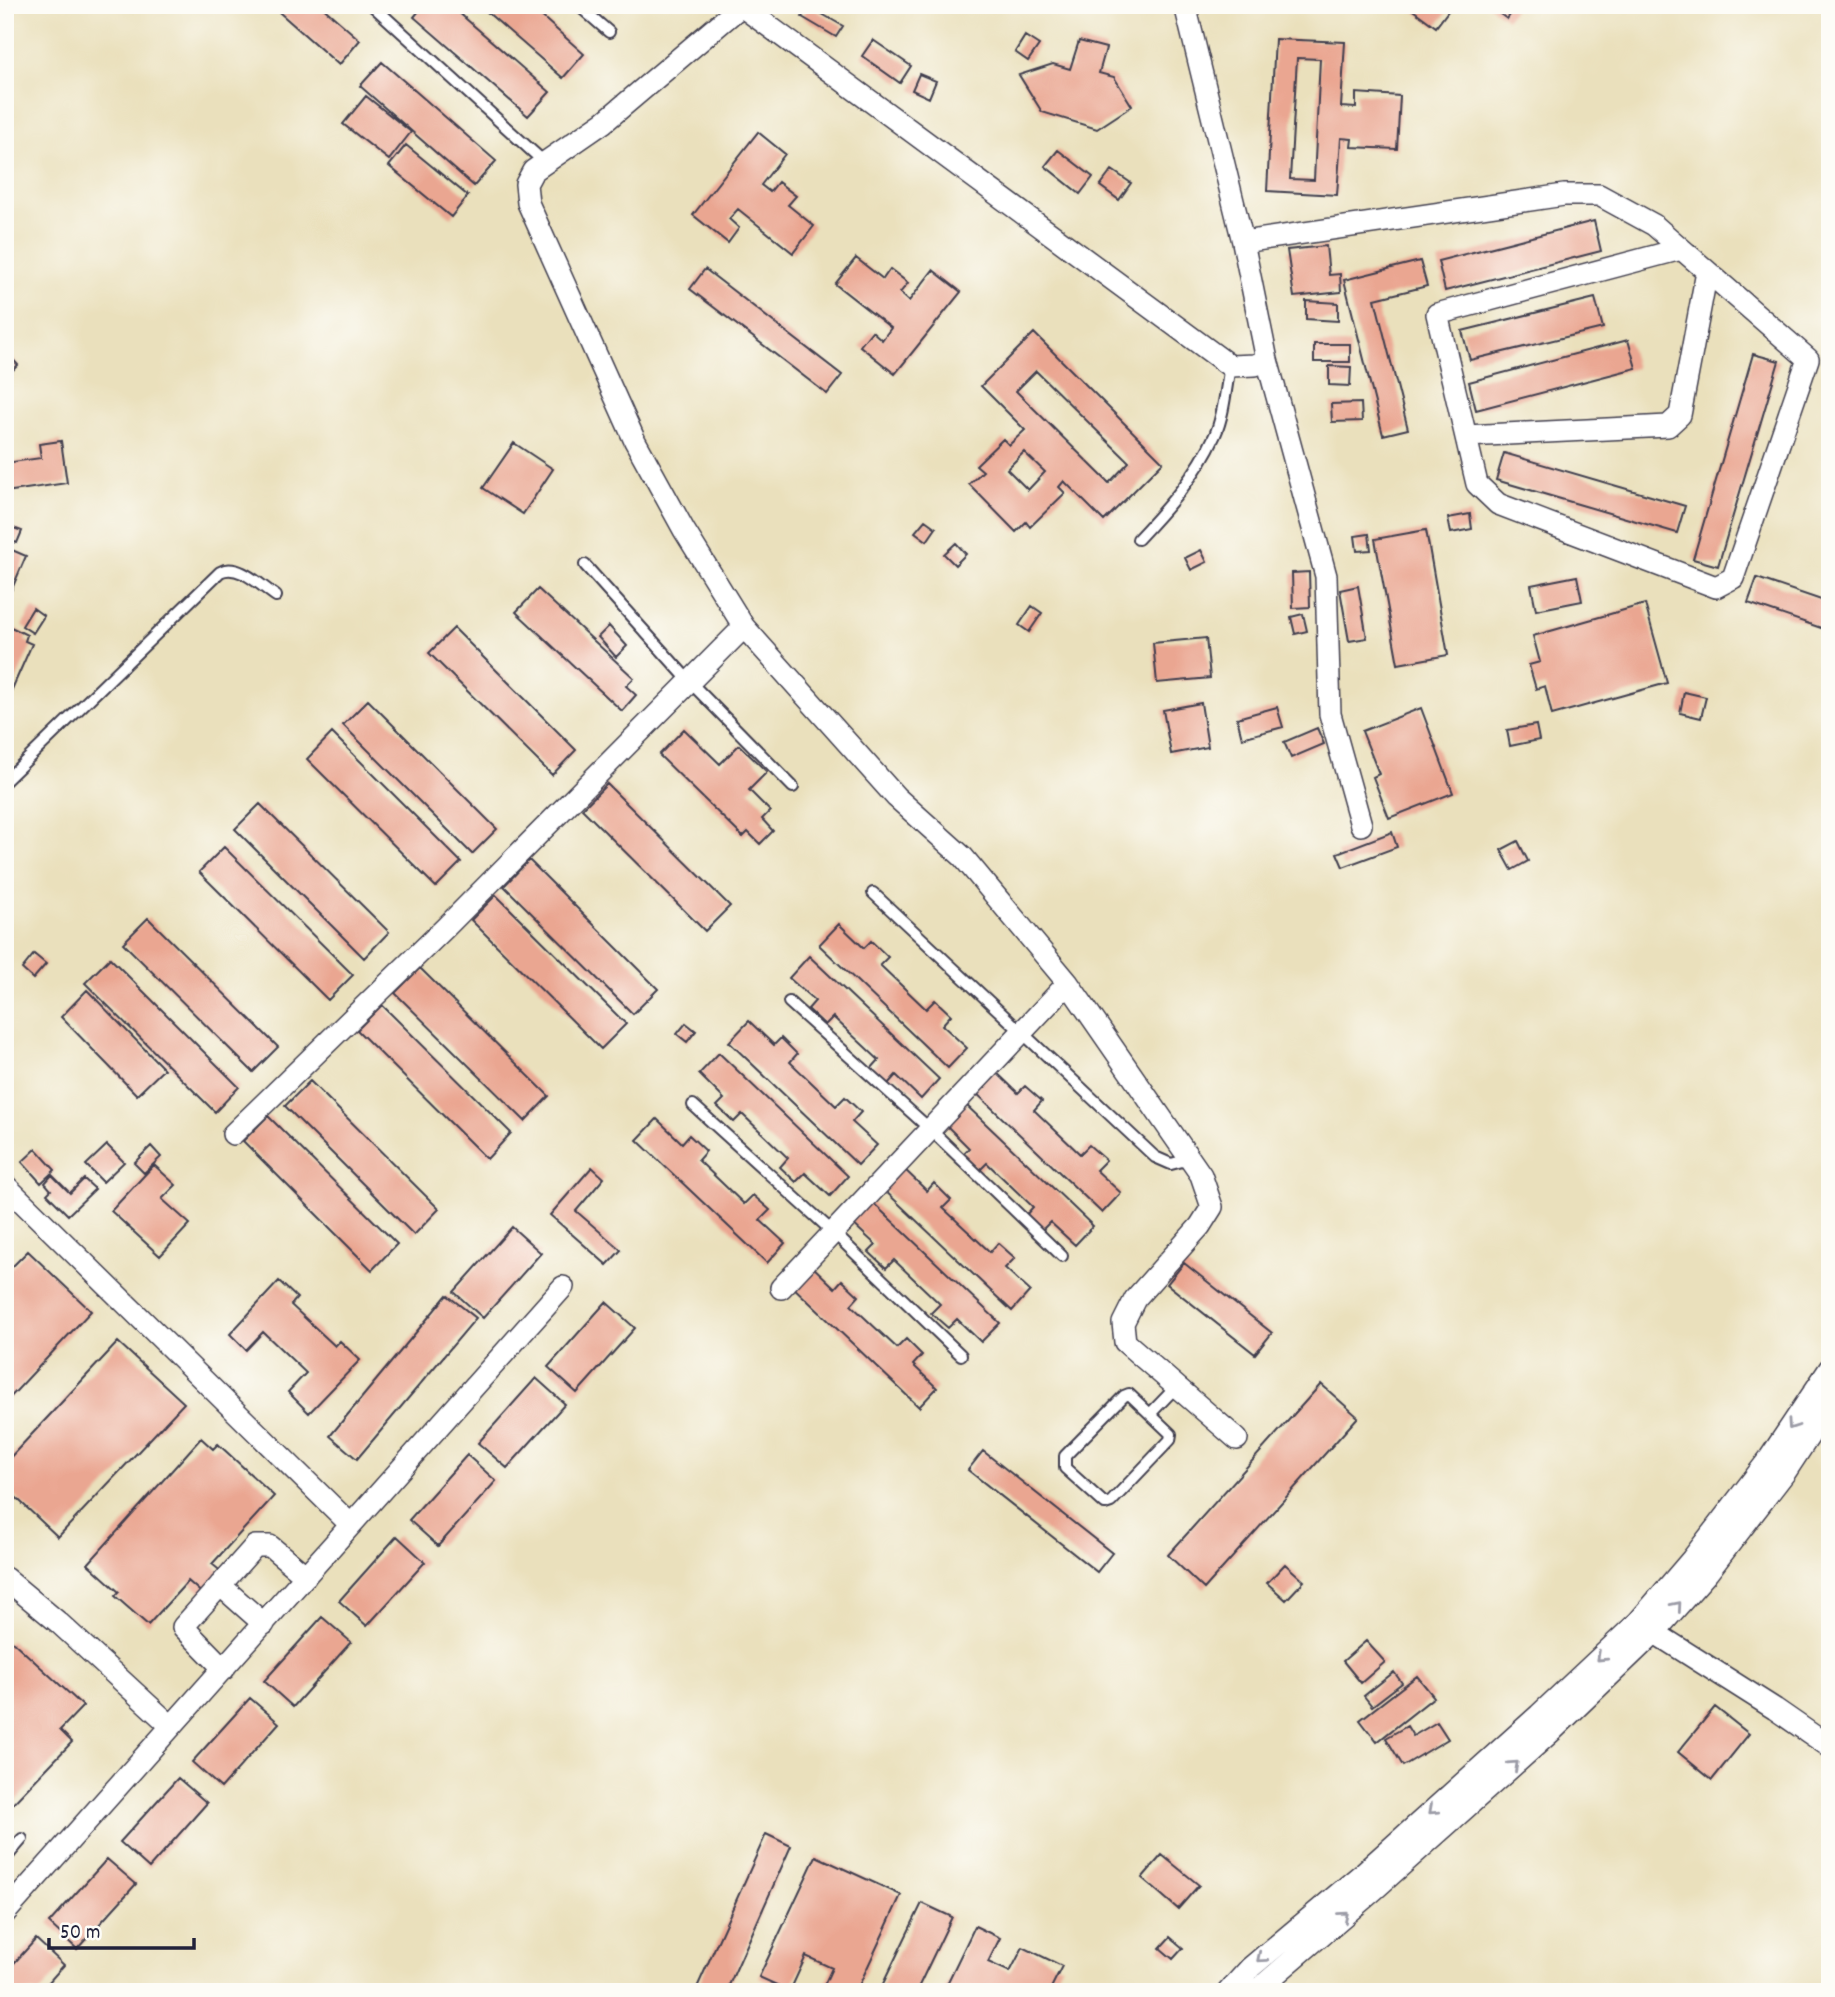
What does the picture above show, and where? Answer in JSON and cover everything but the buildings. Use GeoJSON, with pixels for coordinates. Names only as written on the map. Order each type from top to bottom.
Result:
{"type":"FeatureCollection","features":[{"type":"Feature","properties":{"kind":"street"},"geometry":{"type":"LineString","coordinates":[[1185,5],[1243,242],[1267,360],[1326,576],[1330,714],[1361,825]]}},
{"type":"Feature","properties":{"kind":"street"},"geometry":{"type":"LineString","coordinates":[[1237,1439],[1125,1342],[1123,1323],[1135,1299],[1200,1226],[1212,1207],[1200,1175],[1068,983],[963,857],[896,797],[744,627],[684,530],[635,441],[528,203],[526,184],[533,171],[604,122],[741,6],[1230,366],[1255,365],[1267,360]]}},
{"type":"Feature","properties":{"kind":"street"},"geometry":{"type":"LineString","coordinates":[[1243,242],[1564,195],[1600,195],[1654,225],[1681,248],[1808,359],[1733,578],[1716,587],[1498,504],[1477,484],[1437,314],[1681,248]]}},
{"type":"Feature","properties":{"kind":"street"},"geometry":{"type":"LineString","coordinates":[[1466,436],[1668,426],[1680,415],[1707,271]]}},
{"type":"Feature","properties":{"kind":"street"},"geometry":{"type":"LineString","coordinates":[[233,1134],[445,928],[744,627]]}},
{"type":"Feature","properties":{"kind":"street"},"geometry":{"type":"LineString","coordinates":[[781,1288],[1068,983]]}},
{"type":"Feature","properties":{"kind":"street"},"geometry":{"type":"LineString","coordinates":[[5,1185],[351,1525]]}},
{"type":"Feature","properties":{"kind":"street"},"geometry":{"type":"LineString","coordinates":[[5,1913],[563,1287]]}},
{"type":"Feature","properties":{"kind":"street"},"geometry":{"type":"LineString","coordinates":[[1255,1992],[1385,1881],[1553,1730],[1646,1627],[1692,1559],[1769,1459],[1830,1368]]}},
{"type":"Feature","properties":{"kind":"street"},"geometry":{"type":"LineString","coordinates":[[1228,1992],[1250,1968],[1362,1874],[1539,1715],[1708,1572],[1770,1491],[1830,1404]]}},
{"type":"Feature","properties":{"kind":"street"},"geometry":{"type":"LineString","coordinates":[[224,1669],[183,1628],[220,1585],[255,1546],[270,1546],[306,1576]]}},
{"type":"Feature","properties":{"kind":"street"},"geometry":{"type":"LineString","coordinates":[[5,1578],[59,1623],[170,1726]]}},
{"type":"Feature","properties":{"kind":"street"},"geometry":{"type":"LineString","coordinates":[[220,1585],[264,1624]]}},
{"type":"Feature","properties":{"kind":"street"},"geometry":{"type":"LineString","coordinates":[[1646,1627],[1830,1747]]}},
{"type":"Feature","properties":{"kind":"lane"},"geometry":{"type":"LineString","coordinates":[[372,5],[545,163]]}},
{"type":"Feature","properties":{"kind":"lane"},"geometry":{"type":"LineString","coordinates":[[578,5],[610,32]]}},
{"type":"Feature","properties":{"kind":"lane"},"geometry":{"type":"LineString","coordinates":[[1138,539],[1173,502],[1216,433],[1230,366]]}},
{"type":"Feature","properties":{"kind":"lane"},"geometry":{"type":"LineString","coordinates":[[585,565],[690,682],[793,786]]}},
{"type":"Feature","properties":{"kind":"lane"},"geometry":{"type":"LineString","coordinates":[[5,781],[220,572],[227,568],[236,569],[276,596]]}},
{"type":"Feature","properties":{"kind":"lane"},"geometry":{"type":"LineString","coordinates":[[873,893],[1155,1157],[1171,1164],[1190,1159]]}},
{"type":"Feature","properties":{"kind":"lane"},"geometry":{"type":"LineString","coordinates":[[789,1002],[931,1130],[1062,1256]]}},
{"type":"Feature","properties":{"kind":"lane"},"geometry":{"type":"LineString","coordinates":[[693,1105],[834,1233],[961,1355]]}},
{"type":"Feature","properties":{"kind":"lane"},"geometry":{"type":"LineString","coordinates":[[1150,1415],[1176,1387]]}},
{"type":"Feature","properties":{"kind":"lane"},"geometry":{"type":"LineString","coordinates":[[1127,1394],[1150,1415],[1171,1434],[1170,1440],[1111,1502],[1105,1504],[1066,1468],[1065,1456],[1127,1394]]}},
{"type":"Feature","properties":{"kind":"lane"},"geometry":{"type":"LineString","coordinates":[[5,1859],[22,1839]]}}]}
